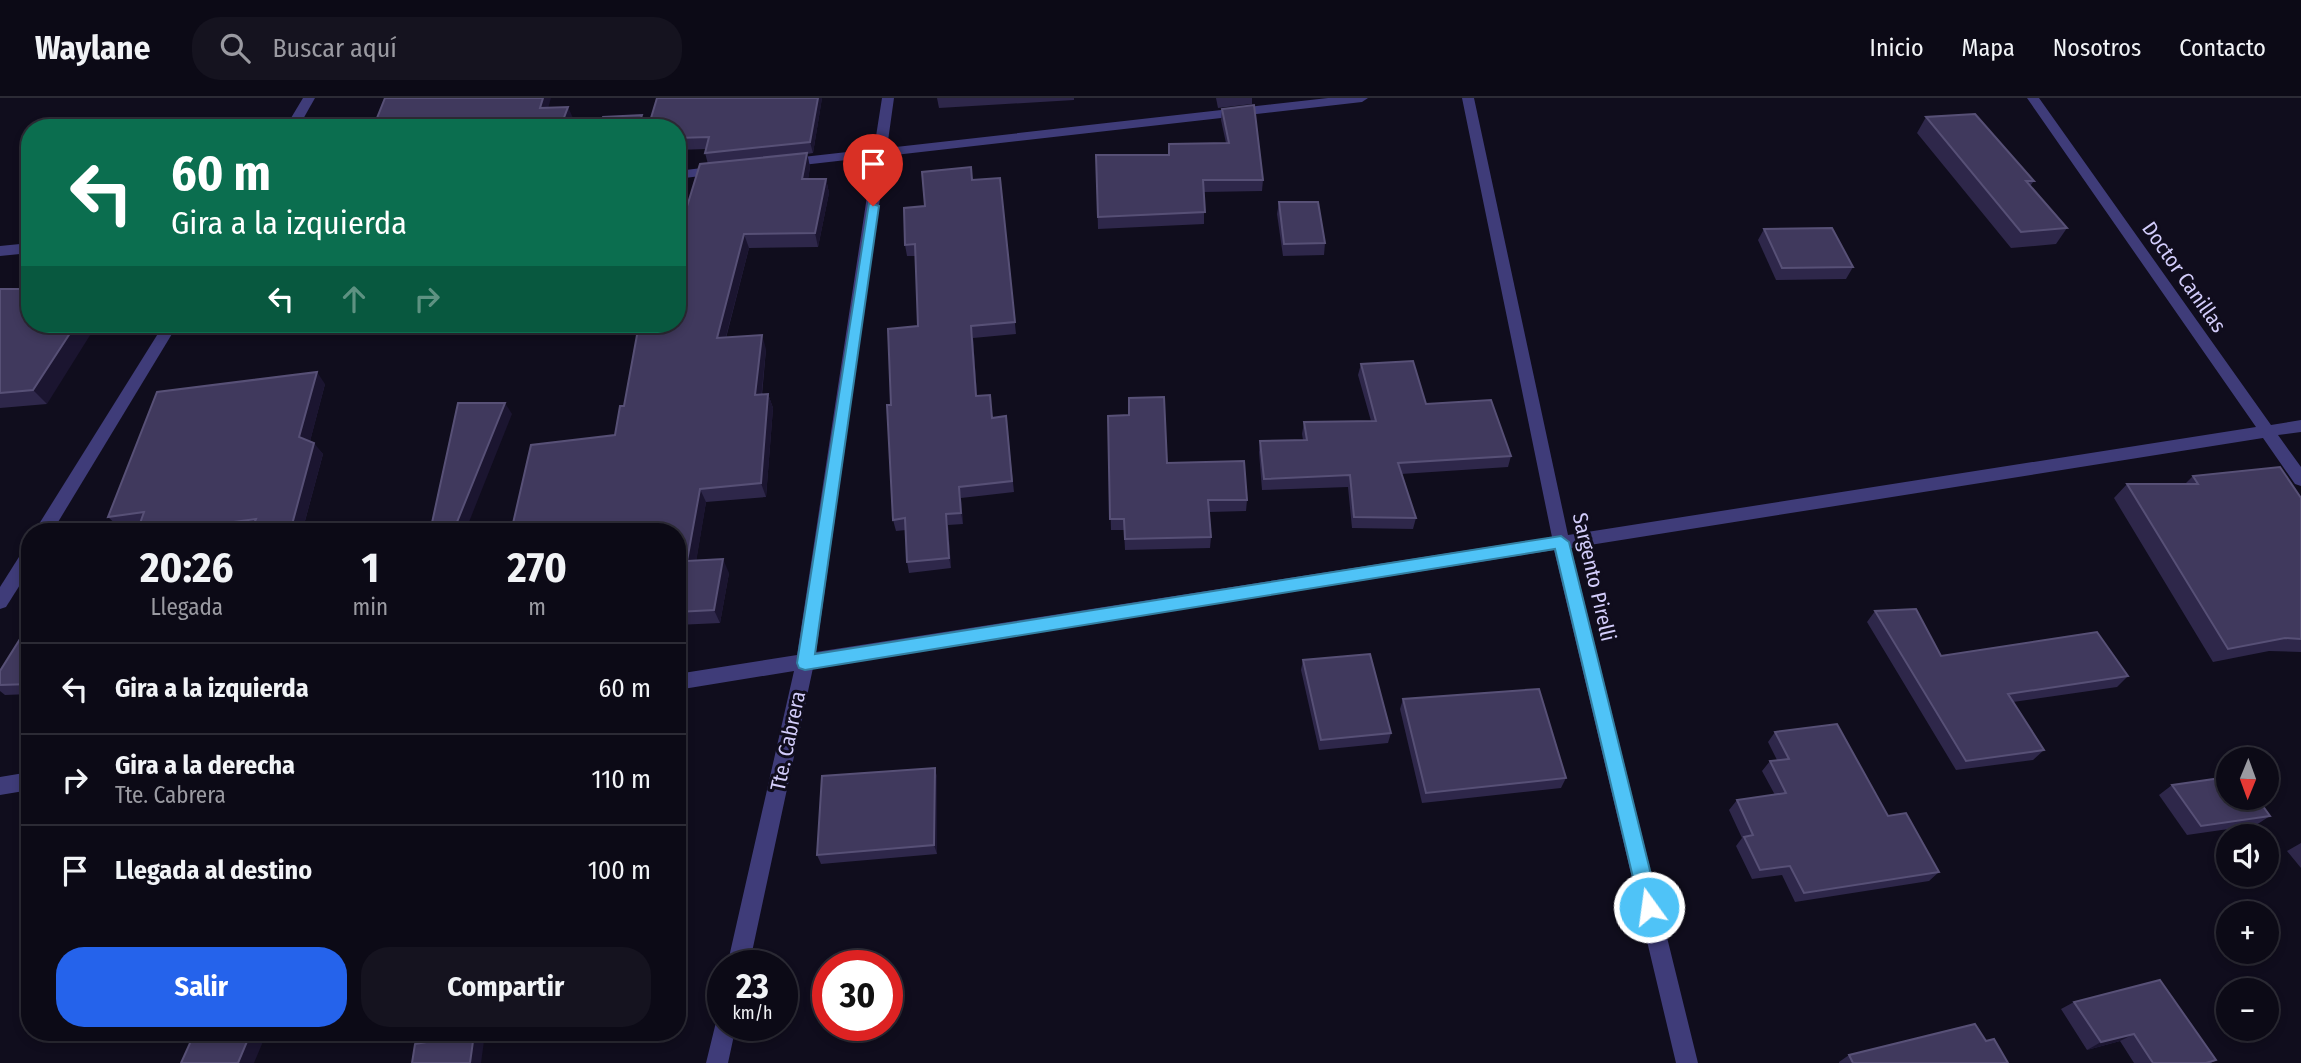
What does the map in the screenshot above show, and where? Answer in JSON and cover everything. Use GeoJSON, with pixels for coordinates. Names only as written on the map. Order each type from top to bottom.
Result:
{"type":"FeatureCollection","features":[{"type":"Feature","properties":{"kind":"street"},"geometry":{"type":"LineString","coordinates":[[296,119],[309,98]]}},
{"type":"Feature","properties":{"kind":"street","name":"Tte. Cabrera"},"geometry":{"type":"LineString","coordinates":[[742,950],[805,663],[888,98]]}},
{"type":"Feature","properties":{"kind":"street"},"geometry":{"type":"LineString","coordinates":[[772,164],[1362,98]]}},
{"type":"Feature","properties":{"kind":"street","name":"Sargento Pirelli"},"geometry":{"type":"LineString","coordinates":[[1468,98],[1561,542],[1687,1063]]}},
{"type":"Feature","properties":{"kind":"street","name":"Doctor Canillas"},"geometry":{"type":"LineString","coordinates":[[2033,98],[2301,480]]}},
{"type":"Feature","properties":{"kind":"street"},"geometry":{"type":"LineString","coordinates":[[686,174],[732,169]]}},
{"type":"Feature","properties":{"kind":"street"},"geometry":{"type":"LineString","coordinates":[[0,251],[21,249]]}},
{"type":"Feature","properties":{"kind":"street"},"geometry":{"type":"LineString","coordinates":[[49,523],[165,333]]}},
{"type":"Feature","properties":{"kind":"street"},"geometry":{"type":"LineString","coordinates":[[686,681],[2301,426]]}},
{"type":"Feature","properties":{"kind":"street"},"geometry":{"type":"LineString","coordinates":[[0,602],[21,568]]}},
{"type":"Feature","properties":{"kind":"street"},"geometry":{"type":"LineString","coordinates":[[0,786],[21,782]]}},
{"type":"Feature","properties":{"kind":"street"},"geometry":{"type":"LineString","coordinates":[[717,1063],[722,1041]]}},
{"type":"Feature","properties":{"kind":"building"},"geometry":{"type":"Polygon","coordinates":[[[385,98],[543,98],[540,108],[568,107],[563,119],[377,119],[385,98]]]}},
{"type":"Feature","properties":{"kind":"building"},"geometry":{"type":"Polygon","coordinates":[[[657,98],[818,98],[810,142],[705,153],[709,137],[686,138],[686,119],[651,119],[657,98]]]}},
{"type":"Feature","properties":{"kind":"building"},"geometry":{"type":"Polygon","coordinates":[[[1254,105],[1263,180],[1203,180],[1205,212],[1098,217],[1096,155],[1169,155],[1169,144],[1229,143],[1222,109],[1254,105]]]}},
{"type":"Feature","properties":{"kind":"building"},"geometry":{"type":"Polygon","coordinates":[[[1975,114],[2034,181],[2026,181],[2067,228],[2021,232],[1926,117],[1975,114]]]}},
{"type":"Feature","properties":{"kind":"building"},"geometry":{"type":"Polygon","coordinates":[[[642,115],[641,119],[602,119],[642,115]]]}},
{"type":"Feature","properties":{"kind":"building"},"geometry":{"type":"Polygon","coordinates":[[[807,153],[802,179],[826,179],[815,233],[744,234],[717,338],[762,335],[755,395],[768,394],[761,483],[700,489],[687,561],[723,559],[714,610],[686,612],[686,523],[513,523],[531,445],[615,435],[620,406],[624,406],[637,333],[686,333],[686,210],[700,164],[807,153]]]}},
{"type":"Feature","properties":{"kind":"building"},"geometry":{"type":"Polygon","coordinates":[[[971,167],[972,180],[1000,178],[1015,322],[971,326],[976,396],[990,395],[992,418],[1006,416],[1012,481],[959,487],[961,513],[946,514],[949,558],[907,562],[905,518],[893,520],[887,405],[891,405],[888,329],[918,326],[915,244],[905,245],[904,208],[925,206],[922,172],[971,167]]]}},
{"type":"Feature","properties":{"kind":"building"},"geometry":{"type":"Polygon","coordinates":[[[1279,202],[1318,202],[1325,243],[1284,244],[1279,202]]]}},
{"type":"Feature","properties":{"kind":"building"},"geometry":{"type":"Polygon","coordinates":[[[1832,228],[1853,267],[1782,268],[1764,229],[1832,228]]]}},
{"type":"Feature","properties":{"kind":"building"},"geometry":{"type":"Polygon","coordinates":[[[0,289],[21,289],[21,333],[70,333],[33,390],[0,393],[0,289]]]}},
{"type":"Feature","properties":{"kind":"building"},"geometry":{"type":"Polygon","coordinates":[[[1413,361],[1426,404],[1491,400],[1511,456],[1398,463],[1416,518],[1354,517],[1350,475],[1264,479],[1260,441],[1307,440],[1304,422],[1376,421],[1361,364],[1413,361]]]}},
{"type":"Feature","properties":{"kind":"building"},"geometry":{"type":"Polygon","coordinates":[[[317,372],[299,437],[314,443],[292,523],[254,523],[256,519],[226,523],[140,523],[144,512],[108,517],[157,392],[317,372]]]}},
{"type":"Feature","properties":{"kind":"building"},"geometry":{"type":"Polygon","coordinates":[[[1164,397],[1167,463],[1244,461],[1247,500],[1208,500],[1211,537],[1125,539],[1124,519],[1110,519],[1108,416],[1129,415],[1129,398],[1164,397]]]}},
{"type":"Feature","properties":{"kind":"building"},"geometry":{"type":"Polygon","coordinates":[[[458,403],[505,403],[457,523],[432,523],[458,403]]]}},
{"type":"Feature","properties":{"kind":"building"},"geometry":{"type":"Polygon","coordinates":[[[2280,467],[2301,498],[2301,639],[2285,638],[2228,649],[2127,484],[2198,484],[2193,476],[2280,467]]]}},
{"type":"Feature","properties":{"kind":"building"},"geometry":{"type":"Polygon","coordinates":[[[1916,609],[1941,656],[2097,632],[2128,676],[2008,694],[2044,750],[1966,761],[1875,611],[1916,609]]]}},
{"type":"Feature","properties":{"kind":"building"},"geometry":{"type":"Polygon","coordinates":[[[21,637],[21,684],[0,685],[0,671],[21,637]]]}},
{"type":"Feature","properties":{"kind":"building"},"geometry":{"type":"Polygon","coordinates":[[[1370,654],[1391,733],[1321,740],[1303,660],[1370,654]]]}},
{"type":"Feature","properties":{"kind":"building"},"geometry":{"type":"Polygon","coordinates":[[[1539,689],[1566,778],[1426,793],[1403,699],[1539,689]]]}},
{"type":"Feature","properties":{"kind":"building"},"geometry":{"type":"Polygon","coordinates":[[[1837,724],[1888,816],[1906,813],[1939,872],[1804,893],[1790,866],[1760,870],[1744,837],[1753,835],[1737,800],[1786,793],[1770,761],[1789,759],[1775,732],[1837,724]]]}},
{"type":"Feature","properties":{"kind":"building"},"geometry":{"type":"Polygon","coordinates":[[[935,768],[934,845],[817,855],[822,776],[935,768]]]}},
{"type":"Feature","properties":{"kind":"building"},"geometry":{"type":"Polygon","coordinates":[[[2216,779],[2216,810],[2266,810],[2270,816],[2201,826],[2172,785],[2216,779]]]}},
{"type":"Feature","properties":{"kind":"building"},"geometry":{"type":"Polygon","coordinates":[[[2160,980],[2216,1060],[2206,1063],[2153,1063],[2134,1034],[2101,1042],[2074,1002],[2160,980]]]}},
{"type":"Feature","properties":{"kind":"building"},"geometry":{"type":"Polygon","coordinates":[[[1975,1024],[1986,1041],[1994,1039],[2008,1063],[1853,1063],[1849,1055],[1975,1024]]]}},
{"type":"Feature","properties":{"kind":"building"},"geometry":{"type":"Polygon","coordinates":[[[191,1041],[247,1041],[238,1063],[181,1063],[191,1041]]]}},
{"type":"Feature","properties":{"kind":"building"},"geometry":{"type":"Polygon","coordinates":[[[473,1041],[470,1063],[412,1063],[415,1044],[473,1041]]]}},
{"type":"Feature","properties":{"kind":"route"},"geometry":{"type":"LineString","coordinates":[[873,206],[805,663],[1561,542],[1649,907]]}}]}
